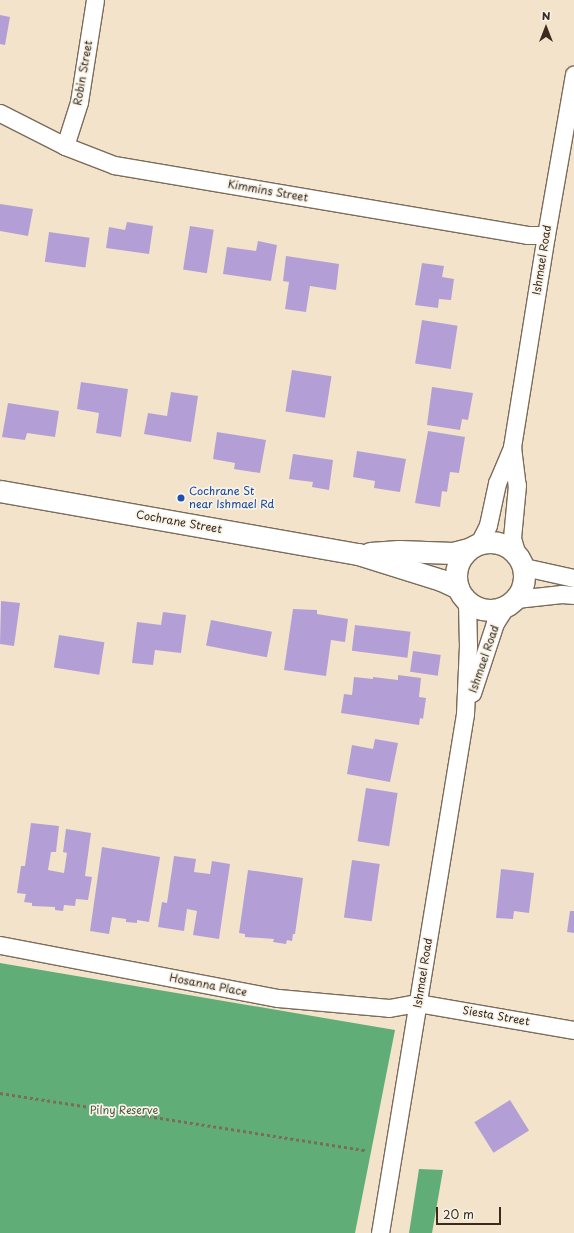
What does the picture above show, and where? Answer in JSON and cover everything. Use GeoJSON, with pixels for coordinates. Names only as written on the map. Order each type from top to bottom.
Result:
{"type":"FeatureCollection","features":[{"type":"Feature","properties":{"kind":"street","name":"Robin Street"},"geometry":{"type":"LineString","coordinates":[[65,146],[79,102],[95,0]]}},
{"type":"Feature","properties":{"kind":"street","name":"Ishmael Road"},"geometry":{"type":"LineString","coordinates":[[474,546],[488,525],[497,483],[512,447],[546,234],[574,74]]}},
{"type":"Feature","properties":{"kind":"street","name":"Kimmins Street"},"geometry":{"type":"LineString","coordinates":[[0,113],[65,146],[114,165],[528,235],[546,234]]}},
{"type":"Feature","properties":{"kind":"street","name":"Ishmael Road"},"geometry":{"type":"LineString","coordinates":[[512,447],[517,485],[512,538],[520,560]]}},
{"type":"Feature","properties":{"kind":"street","name":"Cochrane Street"},"geometry":{"type":"LineString","coordinates":[[0,490],[358,554],[441,580],[462,594]]}},
{"type":"Feature","properties":{"kind":"street"},"geometry":{"type":"LineString","coordinates":[[574,578],[520,560],[499,542],[474,546],[458,564],[456,580],[462,594],[476,607],[486,610],[496,610],[511,603],[562,594],[574,595]]}},
{"type":"Feature","properties":{"kind":"street","name":"Cochrane Street"},"geometry":{"type":"LineString","coordinates":[[358,554],[399,551],[453,553],[474,546]]}},
{"type":"Feature","properties":{"kind":"street"},"geometry":{"type":"LineString","coordinates":[[511,603],[522,589],[525,578],[520,560]]}},
{"type":"Feature","properties":{"kind":"street","name":"Ishmael Road"},"geometry":{"type":"LineString","coordinates":[[380,1233],[465,714],[468,646],[462,594]]}},
{"type":"Feature","properties":{"kind":"street","name":"Ishmael Road"},"geometry":{"type":"LineString","coordinates":[[465,714],[495,623],[511,603]]}},
{"type":"Feature","properties":{"kind":"street","name":"Hosanna Place"},"geometry":{"type":"LineString","coordinates":[[0,945],[278,998],[389,1008],[418,1003]]}},
{"type":"Feature","properties":{"kind":"street","name":"Siesta Street"},"geometry":{"type":"LineString","coordinates":[[418,1003],[574,1030]]}},
{"type":"Feature","properties":{"kind":"path"},"geometry":{"type":"LineString","coordinates":[[0,1093],[366,1150]]}},
{"type":"Feature","properties":{"kind":"green space","name":"Pilny Reserve"},"geometry":{"type":"Polygon","coordinates":[[[0,963],[395,1030],[355,1233],[0,1233],[0,963]]]}},
{"type":"Feature","properties":{"kind":"green space"},"geometry":{"type":"Polygon","coordinates":[[[419,1169],[443,1170],[432,1233],[409,1233],[419,1169]]]}},
{"type":"Feature","properties":{"kind":"building"},"geometry":{"type":"Polygon","coordinates":[[[0,15],[10,17],[5,45],[0,44],[0,15]]]}},
{"type":"Feature","properties":{"kind":"building"},"geometry":{"type":"Polygon","coordinates":[[[0,204],[33,209],[28,236],[0,231],[0,204]]]}},
{"type":"Feature","properties":{"kind":"building"},"geometry":{"type":"Polygon","coordinates":[[[127,222],[153,226],[149,254],[106,248],[109,227],[125,230],[127,222]]]}},
{"type":"Feature","properties":{"kind":"building"},"geometry":{"type":"Polygon","coordinates":[[[190,226],[214,230],[207,273],[183,269],[190,226]]]}},
{"type":"Feature","properties":{"kind":"building"},"geometry":{"type":"Polygon","coordinates":[[[49,232],[90,238],[85,267],[45,262],[49,232]]]}},
{"type":"Feature","properties":{"kind":"building"},"geometry":{"type":"Polygon","coordinates":[[[258,241],[277,245],[271,281],[223,274],[227,247],[256,251],[258,241]]]}},
{"type":"Feature","properties":{"kind":"building"},"geometry":{"type":"Polygon","coordinates":[[[286,256],[339,264],[336,290],[310,286],[306,312],[285,309],[289,282],[283,281],[286,256]]]}},
{"type":"Feature","properties":{"kind":"building"},"geometry":{"type":"Polygon","coordinates":[[[422,263],[444,266],[442,277],[454,279],[451,300],[439,299],[438,308],[415,305],[422,263]]]}},
{"type":"Feature","properties":{"kind":"building"},"geometry":{"type":"Polygon","coordinates":[[[422,320],[458,326],[451,369],[415,363],[422,320]]]}},
{"type":"Feature","properties":{"kind":"building"},"geometry":{"type":"Polygon","coordinates":[[[292,370],[332,376],[325,418],[285,411],[292,370]]]}},
{"type":"Feature","properties":{"kind":"building"},"geometry":{"type":"Polygon","coordinates":[[[81,382],[128,389],[121,437],[96,433],[99,413],[77,409],[81,382]]]}},
{"type":"Feature","properties":{"kind":"building"},"geometry":{"type":"Polygon","coordinates":[[[432,387],[473,393],[468,420],[462,419],[460,430],[427,425],[432,387]]]}},
{"type":"Feature","properties":{"kind":"building"},"geometry":{"type":"Polygon","coordinates":[[[171,392],[198,396],[191,442],[144,434],[148,413],[167,416],[171,392]]]}},
{"type":"Feature","properties":{"kind":"building"},"geometry":{"type":"Polygon","coordinates":[[[8,403],[59,411],[55,437],[27,433],[25,440],[2,437],[8,403]]]}},
{"type":"Feature","properties":{"kind":"building"},"geometry":{"type":"Polygon","coordinates":[[[428,431],[465,437],[459,473],[450,472],[447,492],[442,491],[440,507],[415,503],[428,431]]]}},
{"type":"Feature","properties":{"kind":"building"},"geometry":{"type":"Polygon","coordinates":[[[217,432],[266,440],[260,473],[234,469],[235,463],[213,459],[217,432]]]}},
{"type":"Feature","properties":{"kind":"building"},"geometry":{"type":"Polygon","coordinates":[[[357,451],[406,459],[400,492],[374,488],[375,481],[353,477],[357,451]]]}},
{"type":"Feature","properties":{"kind":"building"},"geometry":{"type":"Polygon","coordinates":[[[293,454],[333,460],[329,490],[312,487],[313,482],[289,479],[293,454]]]}},
{"type":"Feature","properties":{"kind":"building"},"geometry":{"type":"Polygon","coordinates":[[[1,601],[20,603],[14,646],[0,644],[1,601]]]}},
{"type":"Feature","properties":{"kind":"building"},"geometry":{"type":"Polygon","coordinates":[[[293,609],[317,610],[317,614],[348,619],[345,642],[331,640],[326,676],[284,670],[293,609]]]}},
{"type":"Feature","properties":{"kind":"building"},"geometry":{"type":"Polygon","coordinates":[[[163,612],[186,615],[181,653],[155,650],[153,665],[132,663],[137,622],[161,625],[163,612]]]}},
{"type":"Feature","properties":{"kind":"building"},"geometry":{"type":"Polygon","coordinates":[[[211,620],[272,632],[267,657],[206,646],[211,620]]]}},
{"type":"Feature","properties":{"kind":"building"},"geometry":{"type":"Polygon","coordinates":[[[355,625],[411,632],[407,658],[352,651],[355,625]]]}},
{"type":"Feature","properties":{"kind":"building"},"geometry":{"type":"Polygon","coordinates":[[[59,635],[104,642],[99,675],[54,668],[59,635]]]}},
{"type":"Feature","properties":{"kind":"building"},"geometry":{"type":"Polygon","coordinates":[[[413,651],[441,655],[438,676],[410,672],[413,651]]]}},
{"type":"Feature","properties":{"kind":"building"},"geometry":{"type":"Polygon","coordinates":[[[398,675],[421,678],[419,697],[426,698],[423,719],[420,718],[419,725],[341,713],[344,694],[352,695],[354,677],[373,679],[373,677],[398,680],[398,675]]]}},
{"type":"Feature","properties":{"kind":"building"},"geometry":{"type":"Polygon","coordinates":[[[375,739],[398,743],[390,782],[347,774],[352,745],[373,749],[375,739]]]}},
{"type":"Feature","properties":{"kind":"building"},"geometry":{"type":"Polygon","coordinates":[[[366,788],[398,793],[389,846],[358,841],[366,788]]]}},
{"type":"Feature","properties":{"kind":"building"},"geometry":{"type":"Polygon","coordinates":[[[31,823],[59,826],[56,852],[51,852],[48,870],[64,873],[67,853],[63,852],[66,829],[91,833],[85,876],[92,877],[88,900],[76,899],[75,906],[64,905],[63,911],[55,910],[55,907],[32,906],[32,903],[24,902],[26,894],[17,893],[21,866],[25,866],[31,823]]]}},
{"type":"Feature","properties":{"kind":"building"},"geometry":{"type":"Polygon","coordinates":[[[102,847],[160,857],[149,922],[137,920],[137,923],[126,922],[126,919],[112,917],[109,934],[90,931],[102,847]]]}},
{"type":"Feature","properties":{"kind":"building"},"geometry":{"type":"Polygon","coordinates":[[[174,856],[196,859],[194,872],[210,874],[212,861],[230,864],[219,939],[193,935],[197,911],[187,909],[184,931],[158,927],[162,902],[167,903],[174,856]]]}},
{"type":"Feature","properties":{"kind":"building"},"geometry":{"type":"Polygon","coordinates":[[[352,860],[380,864],[372,921],[344,917],[352,860]]]}},
{"type":"Feature","properties":{"kind":"building"},"geometry":{"type":"Polygon","coordinates":[[[501,869],[534,873],[529,913],[514,911],[513,919],[496,918],[501,869]]]}},
{"type":"Feature","properties":{"kind":"building"},"geometry":{"type":"Polygon","coordinates":[[[248,870],[303,878],[295,934],[293,934],[292,941],[287,940],[286,944],[273,942],[274,939],[245,937],[245,934],[239,933],[248,870]]]}},
{"type":"Feature","properties":{"kind":"building"},"geometry":{"type":"Polygon","coordinates":[[[570,911],[574,911],[574,933],[567,932],[570,911]]]}},
{"type":"Feature","properties":{"kind":"building"},"geometry":{"type":"Polygon","coordinates":[[[510,1100],[529,1131],[493,1153],[474,1122],[510,1100]]]}},
{"type":"Feature","properties":{"kind":"place","name":"Cochrane St near Ishmael Rd"},"geometry":{"type":"Point","coordinates":[181,498]}}]}
